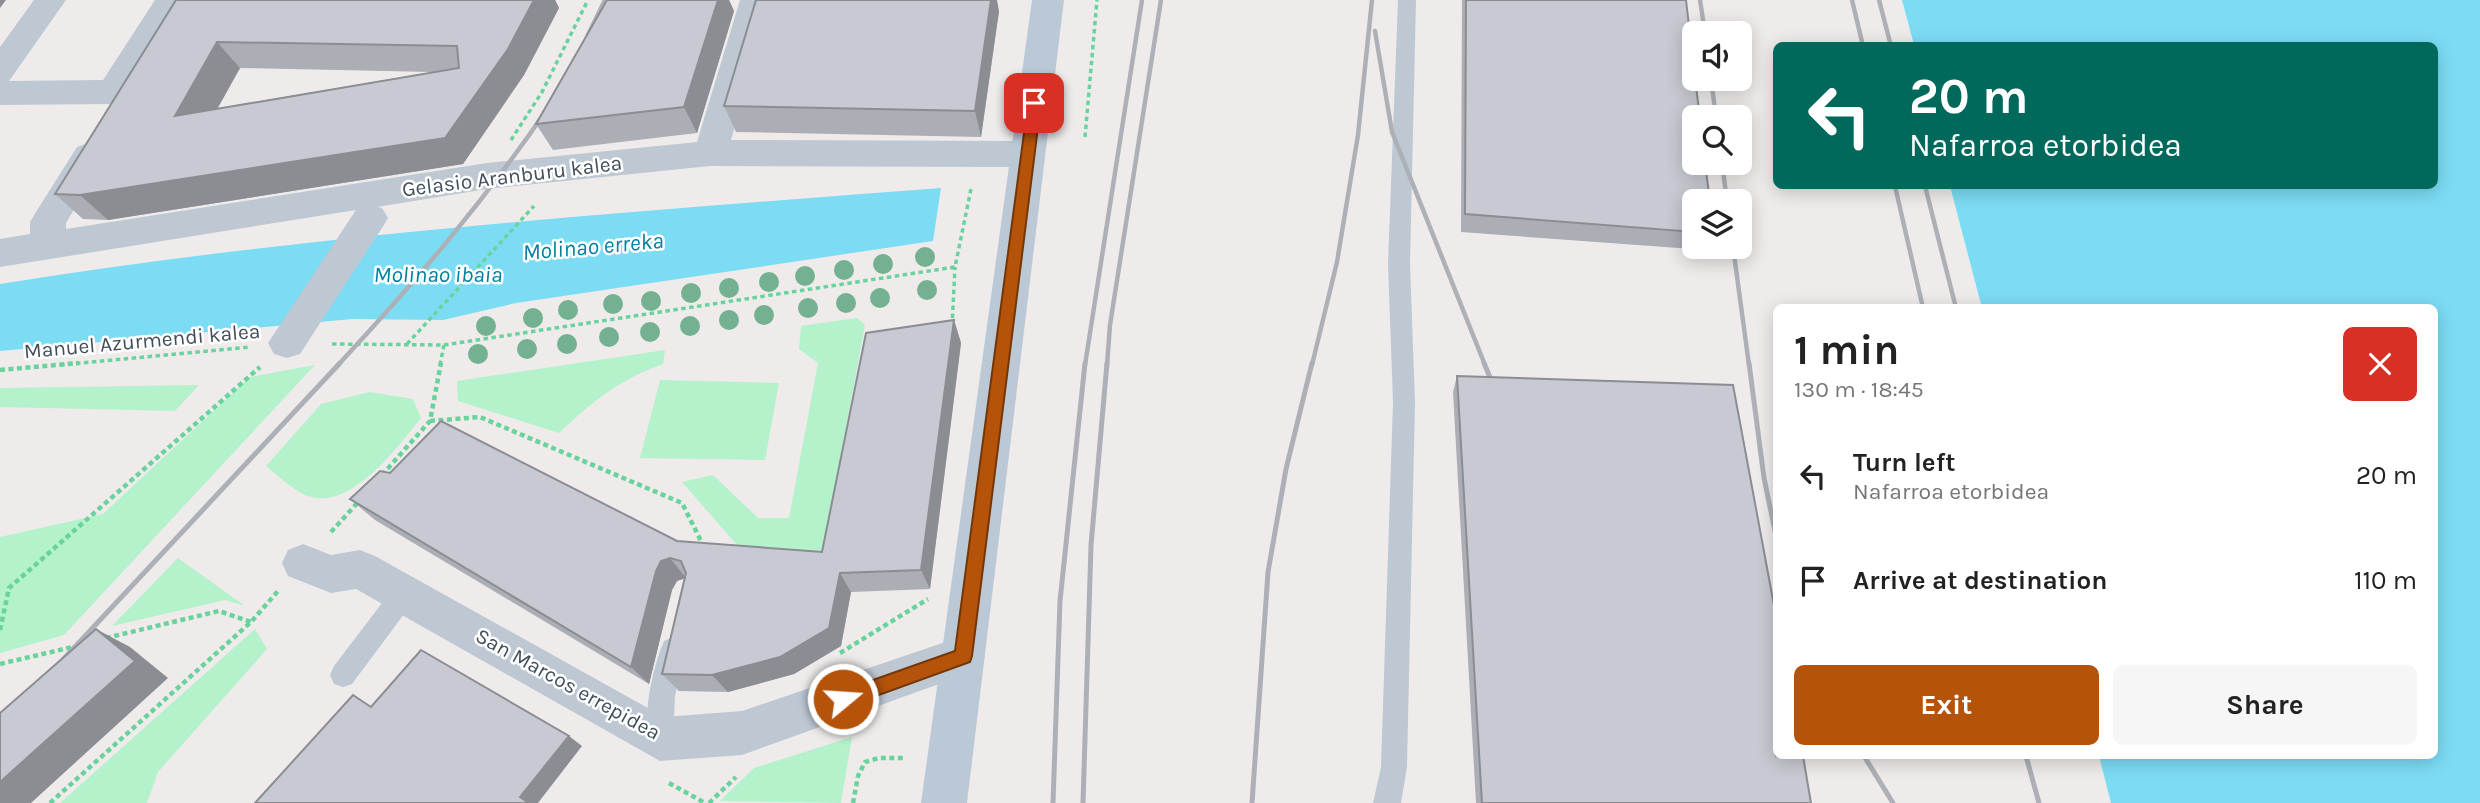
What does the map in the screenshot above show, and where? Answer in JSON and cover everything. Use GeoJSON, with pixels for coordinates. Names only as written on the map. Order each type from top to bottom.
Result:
{"type":"FeatureCollection","features":[{"type":"Feature","properties":{"kind":"main road"},"geometry":{"type":"LineString","coordinates":[[944,803],[1048,0]]}},
{"type":"Feature","properties":{"kind":"street"},"geometry":{"type":"LineString","coordinates":[[0,34],[24,0]]}},
{"type":"Feature","properties":{"kind":"street"},"geometry":{"type":"LineString","coordinates":[[0,72],[50,0]]}},
{"type":"Feature","properties":{"kind":"street"},"geometry":{"type":"LineString","coordinates":[[0,93],[112,92],[171,0]]}},
{"type":"Feature","properties":{"kind":"street"},"geometry":{"type":"LineString","coordinates":[[63,244],[48,235],[48,222],[187,0]]}},
{"type":"Feature","properties":{"kind":"street"},"geometry":{"type":"LineString","coordinates":[[710,152],[756,0]]}},
{"type":"Feature","properties":{"kind":"street","name":"Gelasio Aranburu kalea"},"geometry":{"type":"LineString","coordinates":[[0,253],[487,176],[710,152],[1028,154]]}},
{"type":"Feature","properties":{"kind":"street"},"geometry":{"type":"LineString","coordinates":[[287,343],[370,218]]}},
{"type":"Feature","properties":{"kind":"street","name":"San Marcos errepidea"},"geometry":{"type":"LineString","coordinates":[[303,563],[331,574],[360,569],[404,594],[662,759],[963,656]]}},
{"type":"Feature","properties":{"kind":"lane"},"geometry":{"type":"LineString","coordinates":[[1387,803],[1394,767],[1405,402],[1399,264],[1407,0]]}},
{"type":"Feature","properties":{"kind":"lane"},"geometry":{"type":"LineString","coordinates":[[343,675],[404,594]]}},
{"type":"Feature","properties":{"kind":"lane"},"geometry":{"type":"LineString","coordinates":[[662,759],[662,696],[677,630]]}},
{"type":"Feature","properties":{"kind":"path"},"geometry":{"type":"LineString","coordinates":[[487,176],[542,92],[588,0]]}},
{"type":"Feature","properties":{"kind":"path"},"geometry":{"type":"LineString","coordinates":[[1085,137],[1097,0]]}},
{"type":"Feature","properties":{"kind":"path","name":"Manuel Azurmendi kalea"},"geometry":{"type":"LineString","coordinates":[[0,370],[287,343],[444,345],[955,267],[979,153]]}},
{"type":"Feature","properties":{"kind":"path"},"geometry":{"type":"LineString","coordinates":[[407,344],[534,205]]}},
{"type":"Feature","properties":{"kind":"path"},"geometry":{"type":"LineString","coordinates":[[0,630],[9,588],[287,343]]}},
{"type":"Feature","properties":{"kind":"path"},"geometry":{"type":"LineString","coordinates":[[430,421],[480,416],[682,503],[705,549]]}},
{"type":"Feature","properties":{"kind":"path"},"geometry":{"type":"LineString","coordinates":[[829,659],[917,606]]}},
{"type":"Feature","properties":{"kind":"path"},"geometry":{"type":"LineString","coordinates":[[103,639],[219,611],[251,622]]}},
{"type":"Feature","properties":{"kind":"path"},"geometry":{"type":"LineString","coordinates":[[0,664],[90,642]]}},
{"type":"Feature","properties":{"kind":"path"},"geometry":{"type":"LineString","coordinates":[[853,803],[857,774],[863,763],[871,757],[889,758]]}},
{"type":"Feature","properties":{"kind":"path"},"geometry":{"type":"LineString","coordinates":[[662,759],[705,803]]}},
{"type":"Feature","properties":{"kind":"green space"},"geometry":{"type":"Polygon","coordinates":[[[857,318],[865,325],[822,555],[744,553],[682,482],[713,475],[758,518],[789,518],[818,363],[799,349],[801,326],[857,318]]]}},
{"type":"Feature","properties":{"kind":"green space"},"geometry":{"type":"Polygon","coordinates":[[[665,350],[663,364],[607,392],[559,433],[458,401],[457,381],[665,350]]]}},
{"type":"Feature","properties":{"kind":"green space"},"geometry":{"type":"Polygon","coordinates":[[[315,365],[64,635],[0,653],[0,537],[103,514],[250,377],[315,365]]]}},
{"type":"Feature","properties":{"kind":"green space"},"geometry":{"type":"Polygon","coordinates":[[[660,380],[779,383],[765,460],[640,458],[660,380]]]}},
{"type":"Feature","properties":{"kind":"green space"},"geometry":{"type":"Polygon","coordinates":[[[199,385],[175,411],[0,407],[0,388],[199,385]]]}},
{"type":"Feature","properties":{"kind":"green space"},"geometry":{"type":"Polygon","coordinates":[[[370,392],[413,399],[421,418],[384,462],[352,488],[335,496],[318,498],[301,493],[266,466],[321,404],[370,392]]]}},
{"type":"Feature","properties":{"kind":"green space"},"geometry":{"type":"Polygon","coordinates":[[[178,558],[245,606],[225,600],[112,626],[178,558]]]}},
{"type":"Feature","properties":{"kind":"green space"},"geometry":{"type":"Polygon","coordinates":[[[255,629],[267,649],[158,772],[147,803],[60,803],[255,629]]]}},
{"type":"Feature","properties":{"kind":"green space"},"geometry":{"type":"Polygon","coordinates":[[[852,737],[841,803],[720,801],[754,768],[852,737]]]}},
{"type":"Feature","properties":{"kind":"water"},"geometry":{"type":"Polygon","coordinates":[[[1902,0],[2480,0],[2480,803],[2111,803],[2100,759],[2438,759],[2438,304],[1981,304],[1951,189],[2438,189],[2438,42],[1913,42],[1902,0]]]}},
{"type":"Feature","properties":{"kind":"water","name":"Molinao ibaia"},"geometry":{"type":"Polygon","coordinates":[[[941,188],[933,241],[516,303],[443,320],[352,319],[0,351],[0,284],[234,251],[469,226],[941,188]]]}},
{"type":"Feature","properties":{"kind":"building"},"geometry":{"type":"Polygon","coordinates":[[[176,0],[534,0],[508,49],[445,138],[80,195],[55,194],[176,0]],[[217,42],[175,116],[459,68],[457,46],[217,42]]]}},
{"type":"Feature","properties":{"kind":"building"},"geometry":{"type":"Polygon","coordinates":[[[607,0],[718,0],[684,107],[536,124],[607,0]]]}},
{"type":"Feature","properties":{"kind":"building"},"geometry":{"type":"Polygon","coordinates":[[[756,0],[991,0],[975,111],[724,106],[756,0]]]}},
{"type":"Feature","properties":{"kind":"building"},"geometry":{"type":"Polygon","coordinates":[[[1466,0],[1686,0],[1688,21],[1682,21],[1682,91],[1697,91],[1698,105],[1682,105],[1682,175],[1707,175],[1708,189],[1682,189],[1682,231],[1465,214],[1466,0]]]}},
{"type":"Feature","properties":{"kind":"building"},"geometry":{"type":"Polygon","coordinates":[[[954,320],[921,570],[840,573],[829,628],[780,657],[712,675],[662,674],[686,573],[681,561],[670,558],[661,561],[656,571],[631,667],[350,499],[380,471],[390,473],[441,421],[677,541],[822,552],[866,333],[954,320]]]}},
{"type":"Feature","properties":{"kind":"building"},"geometry":{"type":"Polygon","coordinates":[[[1457,376],[1733,385],[1773,600],[1773,759],[1804,759],[1811,803],[1482,803],[1457,376]]]}},
{"type":"Feature","properties":{"kind":"building"},"geometry":{"type":"Polygon","coordinates":[[[96,629],[135,661],[0,782],[0,713],[96,629]]]}},
{"type":"Feature","properties":{"kind":"building"},"geometry":{"type":"Polygon","coordinates":[[[421,650],[569,736],[520,797],[529,803],[255,803],[353,695],[371,707],[421,650]]]}},
{"type":"Feature","properties":{"kind":"railway"},"geometry":{"type":"LineString","coordinates":[[588,35],[605,0]]}},
{"type":"Feature","properties":{"kind":"railway"},"geometry":{"type":"LineString","coordinates":[[1085,365],[1142,0]]}},
{"type":"Feature","properties":{"kind":"railway"},"geometry":{"type":"LineString","coordinates":[[1107,365],[1110,325],[1161,0]]}},
{"type":"Feature","properties":{"kind":"railway"},"geometry":{"type":"LineString","coordinates":[[1312,365],[1337,262],[1358,135],[1372,0]]}},
{"type":"Feature","properties":{"kind":"railway"},"geometry":{"type":"LineString","coordinates":[[1700,0],[1703,21]]}},
{"type":"Feature","properties":{"kind":"railway"},"geometry":{"type":"LineString","coordinates":[[1852,0],[1862,42]]}},
{"type":"Feature","properties":{"kind":"railway"},"geometry":{"type":"LineString","coordinates":[[1879,0],[1890,42]]}},
{"type":"Feature","properties":{"kind":"railway"},"geometry":{"type":"LineString","coordinates":[[1375,31],[1392,132],[1485,365]]}},
{"type":"Feature","properties":{"kind":"railway"},"geometry":{"type":"LineString","coordinates":[[1713,91],[1714,105]]}},
{"type":"Feature","properties":{"kind":"railway"},"geometry":{"type":"LineString","coordinates":[[338,365],[448,241],[548,108]]}},
{"type":"Feature","properties":{"kind":"railway"},"geometry":{"type":"LineString","coordinates":[[1724,175],[1725,189]]}},
{"type":"Feature","properties":{"kind":"railway"},"geometry":{"type":"LineString","coordinates":[[1896,189],[1922,304]]}},
{"type":"Feature","properties":{"kind":"railway"},"geometry":{"type":"LineString","coordinates":[[1926,189],[1955,304]]}},
{"type":"Feature","properties":{"kind":"railway"},"geometry":{"type":"LineString","coordinates":[[1735,259],[1749,365]]}},
{"type":"Feature","properties":{"kind":"railway"},"geometry":{"type":"LineString","coordinates":[[58,665],[340,363]]}},
{"type":"Feature","properties":{"kind":"railway"},"geometry":{"type":"LineString","coordinates":[[1053,803],[1060,601],[1085,363]]}},
{"type":"Feature","properties":{"kind":"railway"},"geometry":{"type":"LineString","coordinates":[[1083,803],[1091,545],[1107,363]]}},
{"type":"Feature","properties":{"kind":"railway"},"geometry":{"type":"LineString","coordinates":[[1252,803],[1268,572],[1286,469],[1312,363]]}},
{"type":"Feature","properties":{"kind":"railway"},"geometry":{"type":"LineString","coordinates":[[1484,363],[1494,387]]}},
{"type":"Feature","properties":{"kind":"railway"},"geometry":{"type":"LineString","coordinates":[[1749,363],[1764,478],[1773,522]]}},
{"type":"Feature","properties":{"kind":"railway"},"geometry":{"type":"LineString","coordinates":[[1866,759],[1893,803]]}},
{"type":"Feature","properties":{"kind":"railway"},"geometry":{"type":"LineString","coordinates":[[2027,759],[2039,803]]}},
{"type":"Feature","properties":{"kind":"route"},"geometry":{"type":"LineString","coordinates":[[843,699],[963,656],[1034,103]]}},
{"type":"Feature","properties":{"kind":"water label","name":"Molinao erreka"},"geometry":{"type":"Point","coordinates":[593,246]}}]}
